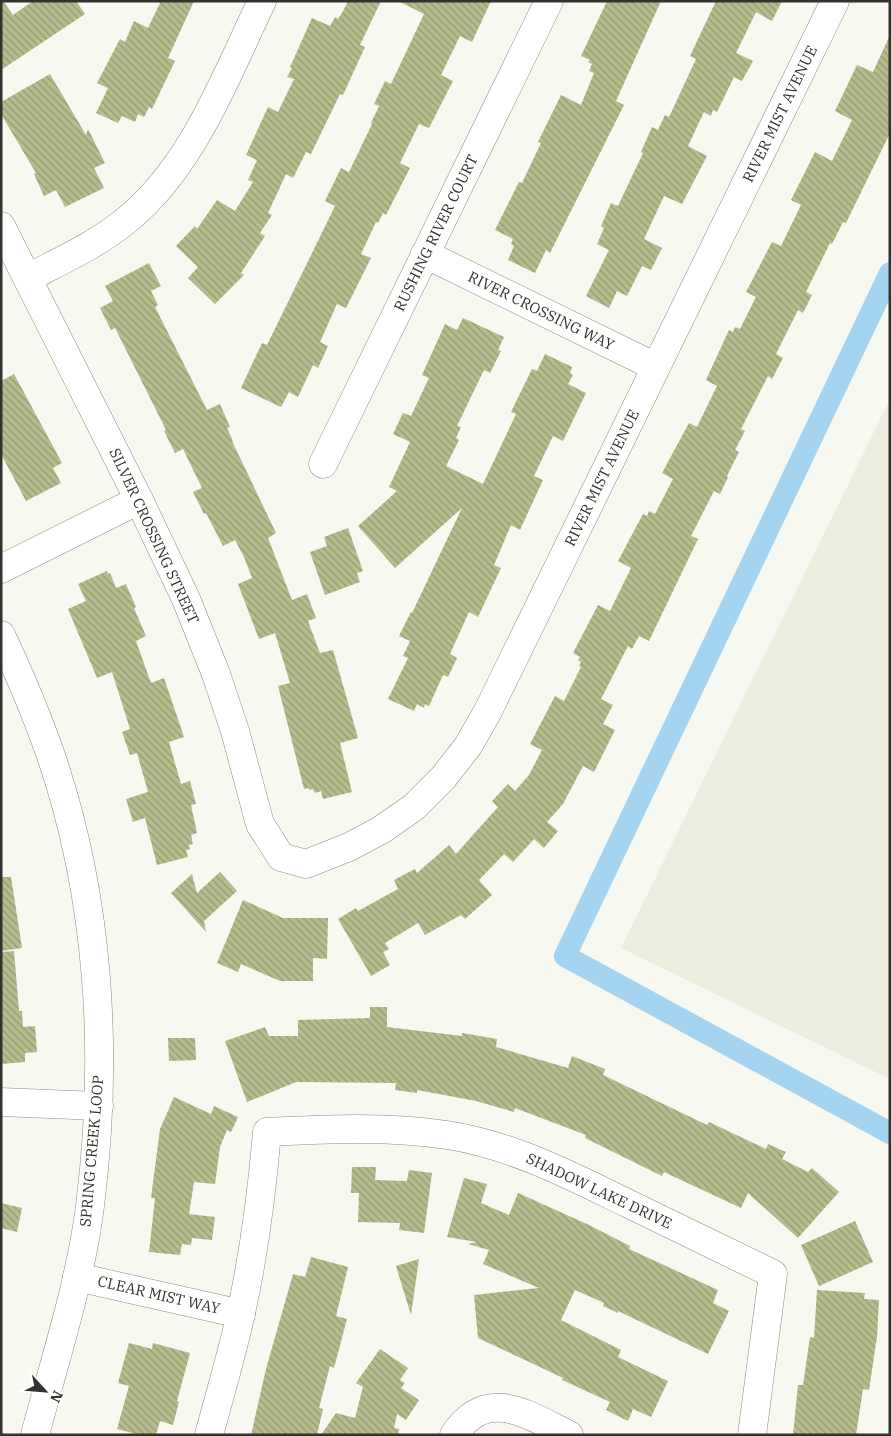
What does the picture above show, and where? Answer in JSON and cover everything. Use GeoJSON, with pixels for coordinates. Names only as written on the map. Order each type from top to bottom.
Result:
{"type":"FeatureCollection","features":[{"type":"Feature","properties":{"kind":"street"},"geometry":{"type":"LineString","coordinates":[[28,278],[90,246],[124,222],[154,194],[176,167],[198,132],[262,1]]}},
{"type":"Feature","properties":{"kind":"street","name":"RUSHING RIVER COURT"},"geometry":{"type":"LineString","coordinates":[[322,464],[549,1]]}},
{"type":"Feature","properties":{"kind":"street","name":"RIVER MIST AVENUE"},"geometry":{"type":"LineString","coordinates":[[281,857],[306,864],[349,847],[381,830],[414,807],[443,778],[468,746],[488,711],[835,1]]}},
{"type":"Feature","properties":{"kind":"street","name":"SILVER CROSSING STREET"},"geometry":{"type":"LineString","coordinates":[[1,226],[139,500],[186,599],[216,674],[235,731],[260,824],[281,857]]}},
{"type":"Feature","properties":{"kind":"street","name":"RIVER CROSSING WAY"},"geometry":{"type":"LineString","coordinates":[[425,254],[656,367]]}},
{"type":"Feature","properties":{"kind":"street"},"geometry":{"type":"LineString","coordinates":[[1,569],[139,500]]}},
{"type":"Feature","properties":{"kind":"street","name":"SPRING CREEK LOOP"},"geometry":{"type":"LineString","coordinates":[[1,635],[25,688],[49,751],[69,816],[84,883],[96,967],[100,1035],[99,1106],[90,1207],[76,1277],[35,1435]]}},
{"type":"Feature","properties":{"kind":"street"},"geometry":{"type":"LineString","coordinates":[[1,1102],[99,1106]]}},
{"type":"Feature","properties":{"kind":"street","name":"SHADOW LAKE DRIVE"},"geometry":{"type":"LineString","coordinates":[[241,1314],[253,1250],[264,1172],[267,1132],[356,1128],[399,1129],[449,1136],[507,1150],[555,1168],[773,1274],[752,1435]]}},
{"type":"Feature","properties":{"kind":"street","name":"CLEAR MIST WAY"},"geometry":{"type":"LineString","coordinates":[[76,1277],[241,1314]]}},
{"type":"Feature","properties":{"kind":"street"},"geometry":{"type":"LineString","coordinates":[[209,1435],[241,1314]]}},
{"type":"Feature","properties":{"kind":"street"},"geometry":{"type":"LineString","coordinates":[[454,1435],[460,1424],[478,1412],[499,1407],[515,1409],[569,1435]]}},
{"type":"Feature","properties":{"kind":"shaded area"},"geometry":{"type":"Polygon","coordinates":[[[890,399],[890,1079],[621,948],[890,399]]]}},
{"type":"Feature","properties":{"kind":"building"},"geometry":{"type":"Polygon","coordinates":[[[1,1],[3,1],[13,15],[33,1],[76,1],[85,14],[1,70],[1,1]]]}},
{"type":"Feature","properties":{"kind":"building"},"geometry":{"type":"Polygon","coordinates":[[[161,1],[194,1],[168,58],[175,61],[152,109],[149,107],[144,117],[138,114],[135,122],[122,116],[118,123],[96,113],[108,88],[97,83],[120,39],[125,42],[134,21],[148,28],[161,1]]]}},
{"type":"Feature","properties":{"kind":"building"},"geometry":{"type":"Polygon","coordinates":[[[348,1],[381,1],[360,45],[365,47],[343,95],[340,94],[311,154],[306,152],[293,178],[286,174],[268,213],[272,215],[260,233],[265,236],[241,273],[244,275],[215,304],[188,278],[198,267],[176,246],[195,226],[197,229],[217,200],[235,211],[253,182],[248,180],[257,160],[246,155],[268,107],[278,112],[294,79],[287,77],[312,18],[330,26],[335,17],[338,19],[348,1]]]}},
{"type":"Feature","properties":{"kind":"building"},"geometry":{"type":"Polygon","coordinates":[[[398,1],[491,1],[472,42],[460,36],[441,75],[453,81],[429,128],[419,124],[400,163],[410,168],[386,215],[383,213],[378,223],[376,222],[361,254],[371,258],[346,308],[337,304],[320,342],[328,346],[318,368],[313,365],[298,397],[289,392],[281,407],[241,388],[262,343],[267,345],[335,206],[325,201],[341,168],[349,172],[379,106],[374,104],[385,81],[391,84],[424,14],[398,1]]]}},
{"type":"Feature","properties":{"kind":"building"},"geometry":{"type":"Polygon","coordinates":[[[607,1],[661,1],[616,101],[624,105],[550,253],[546,250],[535,273],[508,260],[514,246],[511,244],[513,239],[495,230],[519,182],[522,183],[541,143],[538,142],[561,95],[581,105],[594,73],[589,71],[592,64],[588,62],[590,60],[581,56],[607,1]]]}},
{"type":"Feature","properties":{"kind":"building"},"geometry":{"type":"Polygon","coordinates":[[[716,1],[782,1],[772,21],[756,12],[736,53],[753,61],[742,81],[734,77],[717,112],[713,110],[711,116],[704,112],[688,146],[707,156],[682,204],[664,196],[644,239],[662,248],[651,270],[642,266],[627,296],[617,291],[609,308],[586,296],[609,250],[597,244],[604,228],[601,226],[611,203],[618,206],[643,153],[641,152],[652,127],[658,130],[665,115],[669,117],[696,59],[690,56],[716,1]]]}},
{"type":"Feature","properties":{"kind":"building"},"geometry":{"type":"Polygon","coordinates":[[[890,35],[890,133],[846,223],[843,222],[832,244],[830,243],[806,292],[812,295],[803,313],[798,310],[776,354],[783,358],[772,379],[768,376],[741,429],[745,431],[735,450],[739,452],[720,494],[714,491],[691,536],[698,539],[649,641],[639,636],[632,649],[628,646],[601,699],[613,705],[603,724],[615,730],[594,772],[583,766],[563,804],[547,822],[558,831],[544,848],[534,839],[513,862],[504,854],[479,880],[492,895],[465,919],[461,915],[425,935],[418,923],[385,943],[389,949],[383,952],[390,965],[371,976],[338,919],[356,908],[358,911],[398,889],[394,880],[415,869],[417,873],[449,845],[456,854],[498,807],[492,801],[508,784],[515,791],[529,775],[542,750],[530,744],[555,696],[564,701],[581,667],[579,666],[581,662],[578,660],[580,657],[573,653],[598,605],[610,611],[631,568],[618,561],[643,514],[647,516],[649,511],[655,514],[673,479],[662,473],[689,423],[697,427],[717,386],[706,380],[729,330],[733,332],[735,327],[740,329],[756,297],[746,292],[772,242],[781,246],[801,205],[791,200],[815,152],[832,161],[852,120],[835,111],[857,65],[873,72],[890,35]]]}},
{"type":"Feature","properties":{"kind":"building"},"geometry":{"type":"Polygon","coordinates":[[[50,74],[86,135],[88,129],[105,163],[94,168],[104,188],[65,207],[56,190],[44,196],[34,174],[36,173],[1,114],[1,102],[50,74]]]}},
{"type":"Feature","properties":{"kind":"building"},"geometry":{"type":"Polygon","coordinates":[[[149,263],[161,286],[151,291],[158,305],[155,307],[207,410],[220,404],[230,427],[227,428],[232,441],[276,533],[268,538],[292,600],[307,594],[316,618],[308,621],[320,653],[333,650],[358,738],[340,743],[352,792],[323,799],[321,791],[315,793],[313,789],[304,789],[278,686],[290,683],[275,633],[259,639],[238,584],[252,578],[244,557],[235,540],[223,546],[206,513],[204,514],[193,492],[202,488],[183,449],[175,453],[164,431],[166,430],[115,328],[111,330],[100,308],[113,301],[105,286],[149,263]]]}},
{"type":"Feature","properties":{"kind":"building"},"geometry":{"type":"Polygon","coordinates":[[[463,318],[504,337],[498,350],[501,351],[490,373],[484,370],[457,426],[461,427],[456,438],[459,440],[446,466],[483,484],[516,414],[511,412],[532,369],[537,371],[545,354],[572,367],[570,373],[573,375],[568,384],[586,393],[563,441],[553,436],[534,476],[543,480],[520,530],[511,525],[494,565],[501,568],[478,617],[469,612],[450,654],[457,658],[448,677],[443,675],[429,706],[425,704],[424,708],[417,704],[414,711],[388,699],[408,658],[403,656],[410,641],[399,636],[412,613],[462,508],[395,568],[358,526],[397,491],[389,487],[410,442],[393,434],[403,413],[411,416],[429,378],[422,375],[445,324],[457,330],[463,318]]]}},
{"type":"Feature","properties":{"kind":"building"},"geometry":{"type":"Polygon","coordinates":[[[14,374],[62,463],[53,468],[61,483],[26,501],[1,454],[1,381],[14,374]]]}},
{"type":"Feature","properties":{"kind":"building"},"geometry":{"type":"Polygon","coordinates":[[[348,528],[363,571],[357,573],[360,582],[325,595],[310,552],[327,546],[324,537],[348,528]]]}},
{"type":"Feature","properties":{"kind":"building"},"geometry":{"type":"Polygon","coordinates":[[[107,571],[108,574],[110,573],[116,588],[126,584],[136,607],[134,608],[146,636],[136,641],[151,683],[164,678],[184,737],[169,742],[181,784],[190,781],[196,804],[191,805],[197,833],[191,835],[193,844],[189,845],[190,849],[186,850],[188,857],[157,865],[145,818],[133,822],[126,799],[148,792],[137,753],[130,755],[122,732],[130,729],[112,672],[97,678],[68,609],[86,601],[78,584],[107,571]]]}},
{"type":"Feature","properties":{"kind":"building"},"geometry":{"type":"Polygon","coordinates":[[[220,872],[237,891],[204,921],[206,932],[171,893],[192,874],[197,893],[220,872]]]}},
{"type":"Feature","properties":{"kind":"building"},"geometry":{"type":"Polygon","coordinates":[[[1,877],[11,877],[22,948],[1,951],[1,877]]]}},
{"type":"Feature","properties":{"kind":"building"},"geometry":{"type":"Polygon","coordinates":[[[243,900],[283,918],[328,918],[327,959],[313,958],[313,981],[280,981],[241,964],[238,972],[217,963],[243,900]]]}},
{"type":"Feature","properties":{"kind":"building"},"geometry":{"type":"Polygon","coordinates":[[[14,951],[19,1011],[22,1011],[23,1027],[35,1026],[37,1052],[25,1053],[25,1062],[1,1064],[1,952],[14,951]]]}},
{"type":"Feature","properties":{"kind":"building"},"geometry":{"type":"Polygon","coordinates":[[[370,1007],[387,1007],[387,1027],[462,1036],[462,1033],[497,1039],[496,1047],[568,1068],[572,1056],[605,1069],[603,1075],[707,1125],[709,1122],[766,1149],[768,1144],[786,1152],[782,1159],[808,1172],[812,1168],[839,1192],[798,1238],[748,1193],[741,1208],[664,1172],[662,1176],[585,1138],[586,1135],[515,1108],[514,1112],[476,1101],[417,1090],[417,1093],[395,1090],[396,1083],[296,1082],[247,1102],[225,1041],[265,1027],[269,1036],[298,1036],[298,1020],[370,1018],[370,1007]]]}},
{"type":"Feature","properties":{"kind":"building"},"geometry":{"type":"Polygon","coordinates":[[[168,1038],[195,1038],[196,1060],[169,1061],[168,1038]]]}},
{"type":"Feature","properties":{"kind":"building"},"geometry":{"type":"Polygon","coordinates":[[[174,1097],[211,1114],[214,1106],[238,1117],[231,1132],[227,1130],[220,1147],[215,1184],[194,1182],[189,1214],[215,1217],[212,1240],[192,1238],[191,1245],[182,1244],[180,1255],[149,1252],[155,1198],[151,1198],[160,1129],[174,1097]]]}},
{"type":"Feature","properties":{"kind":"building"},"geometry":{"type":"Polygon","coordinates":[[[352,1167],[376,1167],[375,1180],[407,1181],[409,1170],[432,1173],[424,1233],[399,1230],[400,1223],[358,1222],[359,1193],[351,1193],[352,1167]]]}},
{"type":"Feature","properties":{"kind":"building"},"geometry":{"type":"Polygon","coordinates":[[[464,1178],[487,1184],[481,1203],[509,1215],[518,1193],[587,1224],[630,1246],[629,1249],[718,1290],[713,1303],[729,1311],[708,1354],[618,1311],[618,1313],[603,1306],[604,1303],[575,1290],[561,1320],[621,1350],[618,1357],[668,1381],[651,1417],[633,1409],[628,1421],[606,1410],[610,1402],[478,1338],[474,1295],[539,1288],[483,1264],[489,1250],[468,1244],[477,1242],[447,1237],[464,1178]]]}},
{"type":"Feature","properties":{"kind":"building"},"geometry":{"type":"Polygon","coordinates":[[[1,1203],[22,1208],[17,1232],[1,1228],[1,1203]]]}},
{"type":"Feature","properties":{"kind":"building"},"geometry":{"type":"Polygon","coordinates":[[[855,1221],[873,1262],[819,1286],[801,1245],[855,1221]]]}},
{"type":"Feature","properties":{"kind":"building"},"geometry":{"type":"Polygon","coordinates":[[[311,1257],[348,1267],[336,1316],[347,1319],[334,1368],[330,1366],[319,1408],[323,1409],[317,1435],[251,1435],[266,1369],[293,1274],[305,1277],[311,1257]]]}},
{"type":"Feature","properties":{"kind":"building"},"geometry":{"type":"Polygon","coordinates":[[[419,1259],[411,1315],[396,1266],[419,1259]]]}},
{"type":"Feature","properties":{"kind":"building"},"geometry":{"type":"Polygon","coordinates":[[[817,1290],[865,1293],[864,1299],[879,1300],[877,1337],[869,1390],[863,1389],[856,1435],[793,1435],[798,1385],[803,1385],[810,1337],[814,1338],[817,1290]]]}},
{"type":"Feature","properties":{"kind":"building"},"geometry":{"type":"Polygon","coordinates":[[[129,1343],[152,1349],[153,1343],[190,1353],[177,1401],[179,1402],[173,1425],[160,1421],[156,1435],[140,1435],[117,1429],[129,1386],[118,1383],[129,1343]]]}},
{"type":"Feature","properties":{"kind":"building"},"geometry":{"type":"Polygon","coordinates":[[[380,1349],[408,1368],[400,1380],[405,1383],[401,1388],[419,1400],[406,1420],[397,1414],[394,1428],[399,1429],[398,1435],[321,1435],[336,1413],[355,1418],[363,1387],[356,1383],[380,1349]]]}},
{"type":"Feature","properties":{"kind":"waterway"},"geometry":{"type":"LineString","coordinates":[[890,273],[565,956],[890,1133]]}}]}
